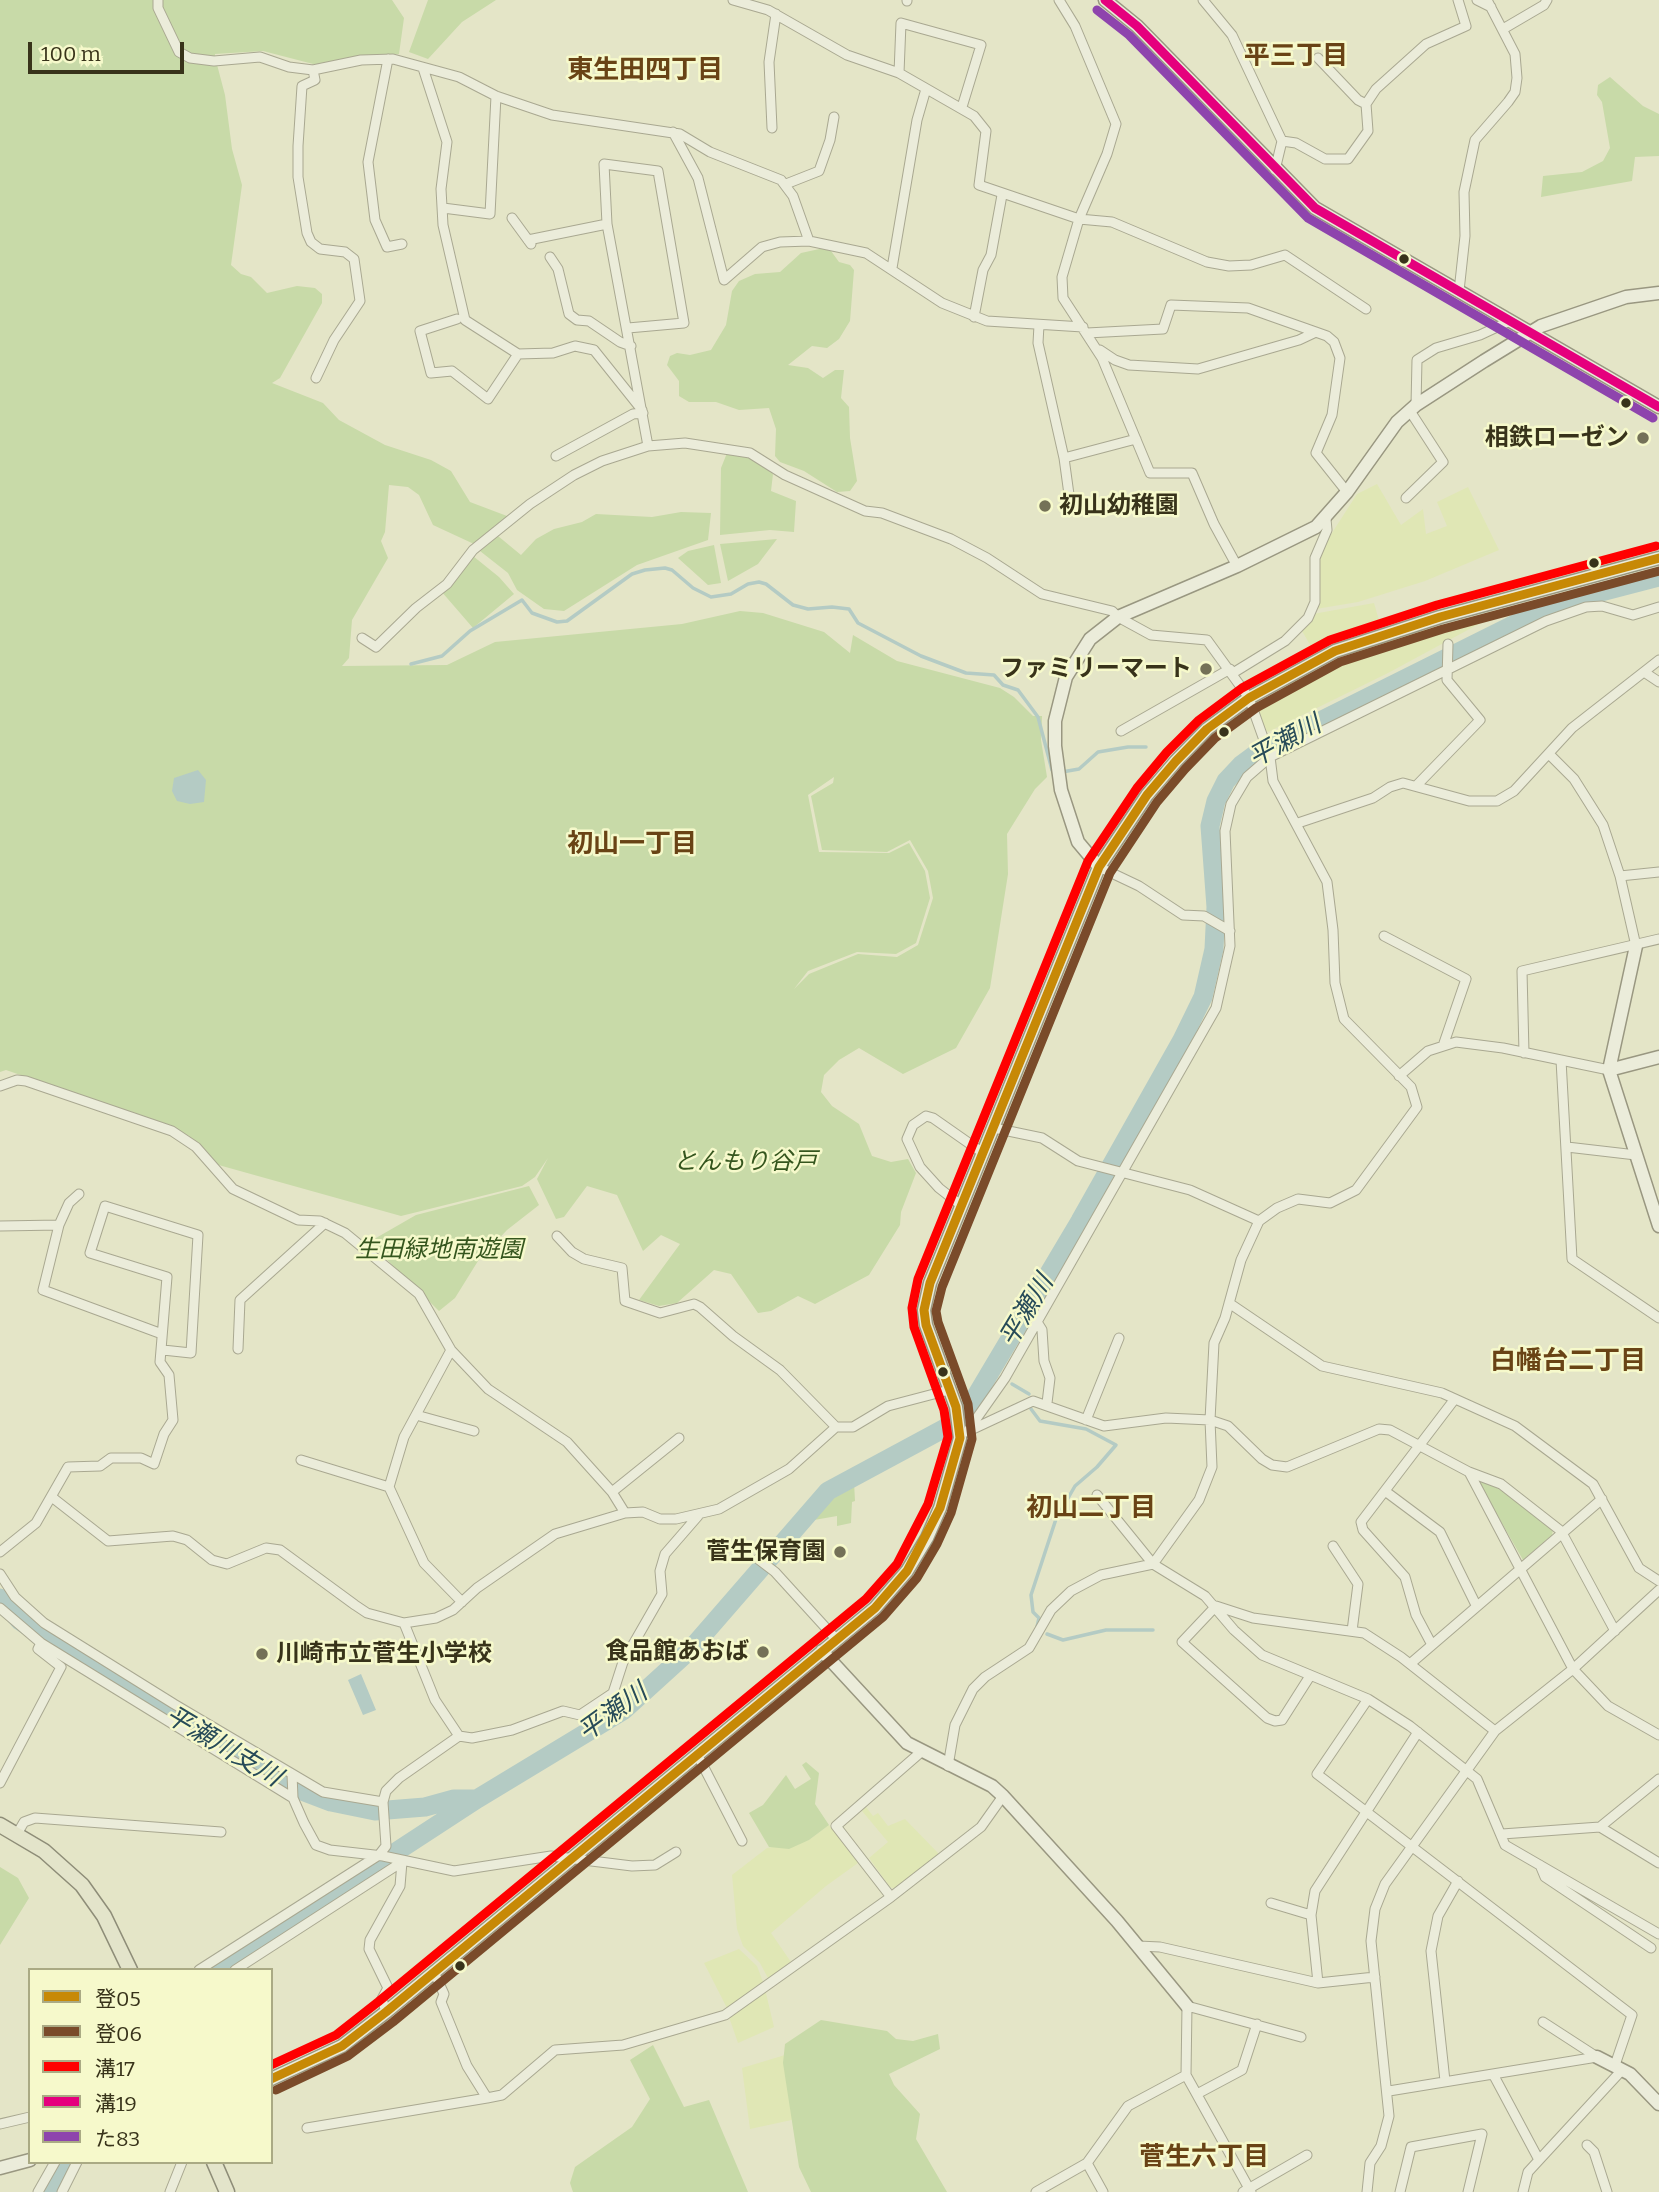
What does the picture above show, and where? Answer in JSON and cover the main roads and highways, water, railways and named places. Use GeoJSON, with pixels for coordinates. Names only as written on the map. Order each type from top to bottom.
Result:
{"type":"FeatureCollection","features":[{"type":"Feature","properties":{"kind":"main road"},"geometry":{"type":"LineString","coordinates":[[0,1825],[44,1851],[82,1885],[104,1916],[129,1968]]}},
{"type":"Feature","properties":{"kind":"main road"},"geometry":{"type":"LineString","coordinates":[[215,2164],[227,2192]]}},
{"type":"Feature","properties":{"kind":"water"},"geometry":{"type":"Polygon","coordinates":[[[198,770],[206,780],[204,802],[190,804],[177,801],[172,791],[174,778],[198,770]]]}},
{"type":"Feature","properties":{"kind":"water"},"geometry":{"type":"Polygon","coordinates":[[[361,1674],[376,1710],[363,1715],[348,1680],[361,1674]]]}},
{"type":"Feature","properties":{"kind":"waterway"},"geometry":{"type":"LineString","coordinates":[[411,664],[442,656],[470,631],[522,600],[532,613],[557,622],[567,621],[632,574],[645,570],[672,570],[693,588],[711,597],[731,594],[748,584],[759,582],[766,584],[793,605],[808,609],[849,609],[858,623],[921,656],[966,673],[994,675],[1003,685],[1018,690],[1038,717],[1052,770]]}},
{"type":"Feature","properties":{"kind":"waterway","name":"平瀬川"},"geometry":{"type":"LineString","coordinates":[[218,1968],[477,1799],[624,1710],[690,1650],[828,1491],[945,1428],[967,1411],[1080,1221],[1182,1040],[1203,997],[1214,949],[1216,907],[1210,826],[1216,801],[1226,781],[1241,765],[1260,751],[1533,615],[1574,599],[1659,577]]}},
{"type":"Feature","properties":{"kind":"waterway"},"geometry":{"type":"LineString","coordinates":[[1062,772],[1079,769],[1098,752],[1146,747]]}},
{"type":"Feature","properties":{"kind":"waterway","name":"平瀬川"},"geometry":{"type":"LineString","coordinates":[[989,1374],[996,1377]]}},
{"type":"Feature","properties":{"kind":"waterway"},"geometry":{"type":"LineString","coordinates":[[1012,1384],[1029,1394]]}},
{"type":"Feature","properties":{"kind":"waterway"},"geometry":{"type":"LineString","coordinates":[[1031,1409],[1040,1421],[1086,1429],[1116,1445],[1097,1467],[1075,1486],[1056,1519],[1031,1595],[1033,1612],[1039,1618],[1037,1627]]}},
{"type":"Feature","properties":{"kind":"waterway","name":"平瀬川支川"},"geometry":{"type":"LineString","coordinates":[[0,1598],[20,1621],[54,1644],[276,1781],[331,1802],[375,1811],[425,1807],[454,1799],[477,1799]]}},
{"type":"Feature","properties":{"kind":"waterway"},"geometry":{"type":"LineString","coordinates":[[1047,1634],[1063,1640],[1106,1630],[1153,1630]]}},
{"type":"Feature","properties":{"kind":"waterway","name":"平瀬川"},"geometry":{"type":"LineString","coordinates":[[52,2192],[68,2164]]}},
{"type":"Feature","properties":{"kind":"place","name":"相鉄ローゼン"},"geometry":{"type":"Point","coordinates":[1643,438]}},
{"type":"Feature","properties":{"kind":"place","name":"初山幼稚園"},"geometry":{"type":"Point","coordinates":[1045,506]}},
{"type":"Feature","properties":{"kind":"place","name":"ファミリーマート"},"geometry":{"type":"Point","coordinates":[1206,669]}},
{"type":"Feature","properties":{"kind":"place","name":"菅生保育園"},"geometry":{"type":"Point","coordinates":[840,1552]}},
{"type":"Feature","properties":{"kind":"place","name":"食品館あおば"},"geometry":{"type":"Point","coordinates":[763,1652]}},
{"type":"Feature","properties":{"kind":"place","name":"川崎市立菅生小学校"},"geometry":{"type":"Point","coordinates":[262,1654]}},
{"type":"Feature","properties":{"kind":"district","name":"平三丁目"},"geometry":{"type":"Point","coordinates":[1296,57]}},
{"type":"Feature","properties":{"kind":"district","name":"東生田四丁目"},"geometry":{"type":"Point","coordinates":[645,71]}},
{"type":"Feature","properties":{"kind":"district","name":"初山一丁目"},"geometry":{"type":"Point","coordinates":[632,845]}},
{"type":"Feature","properties":{"kind":"district","name":"白幡台二丁目"},"geometry":{"type":"Point","coordinates":[1568,1362]}},
{"type":"Feature","properties":{"kind":"district","name":"初山二丁目"},"geometry":{"type":"Point","coordinates":[1091,1509]}},
{"type":"Feature","properties":{"kind":"district","name":"菅生六丁目"},"geometry":{"type":"Point","coordinates":[1204,2158]}},
{"type":"Feature","properties":{"kind":"park label","name":"とんもり谷戸"},"geometry":{"type":"Point","coordinates":[745,1162]}},
{"type":"Feature","properties":{"kind":"park label","name":"生田緑地南遊園"},"geometry":{"type":"Point","coordinates":[439,1250]}}]}
